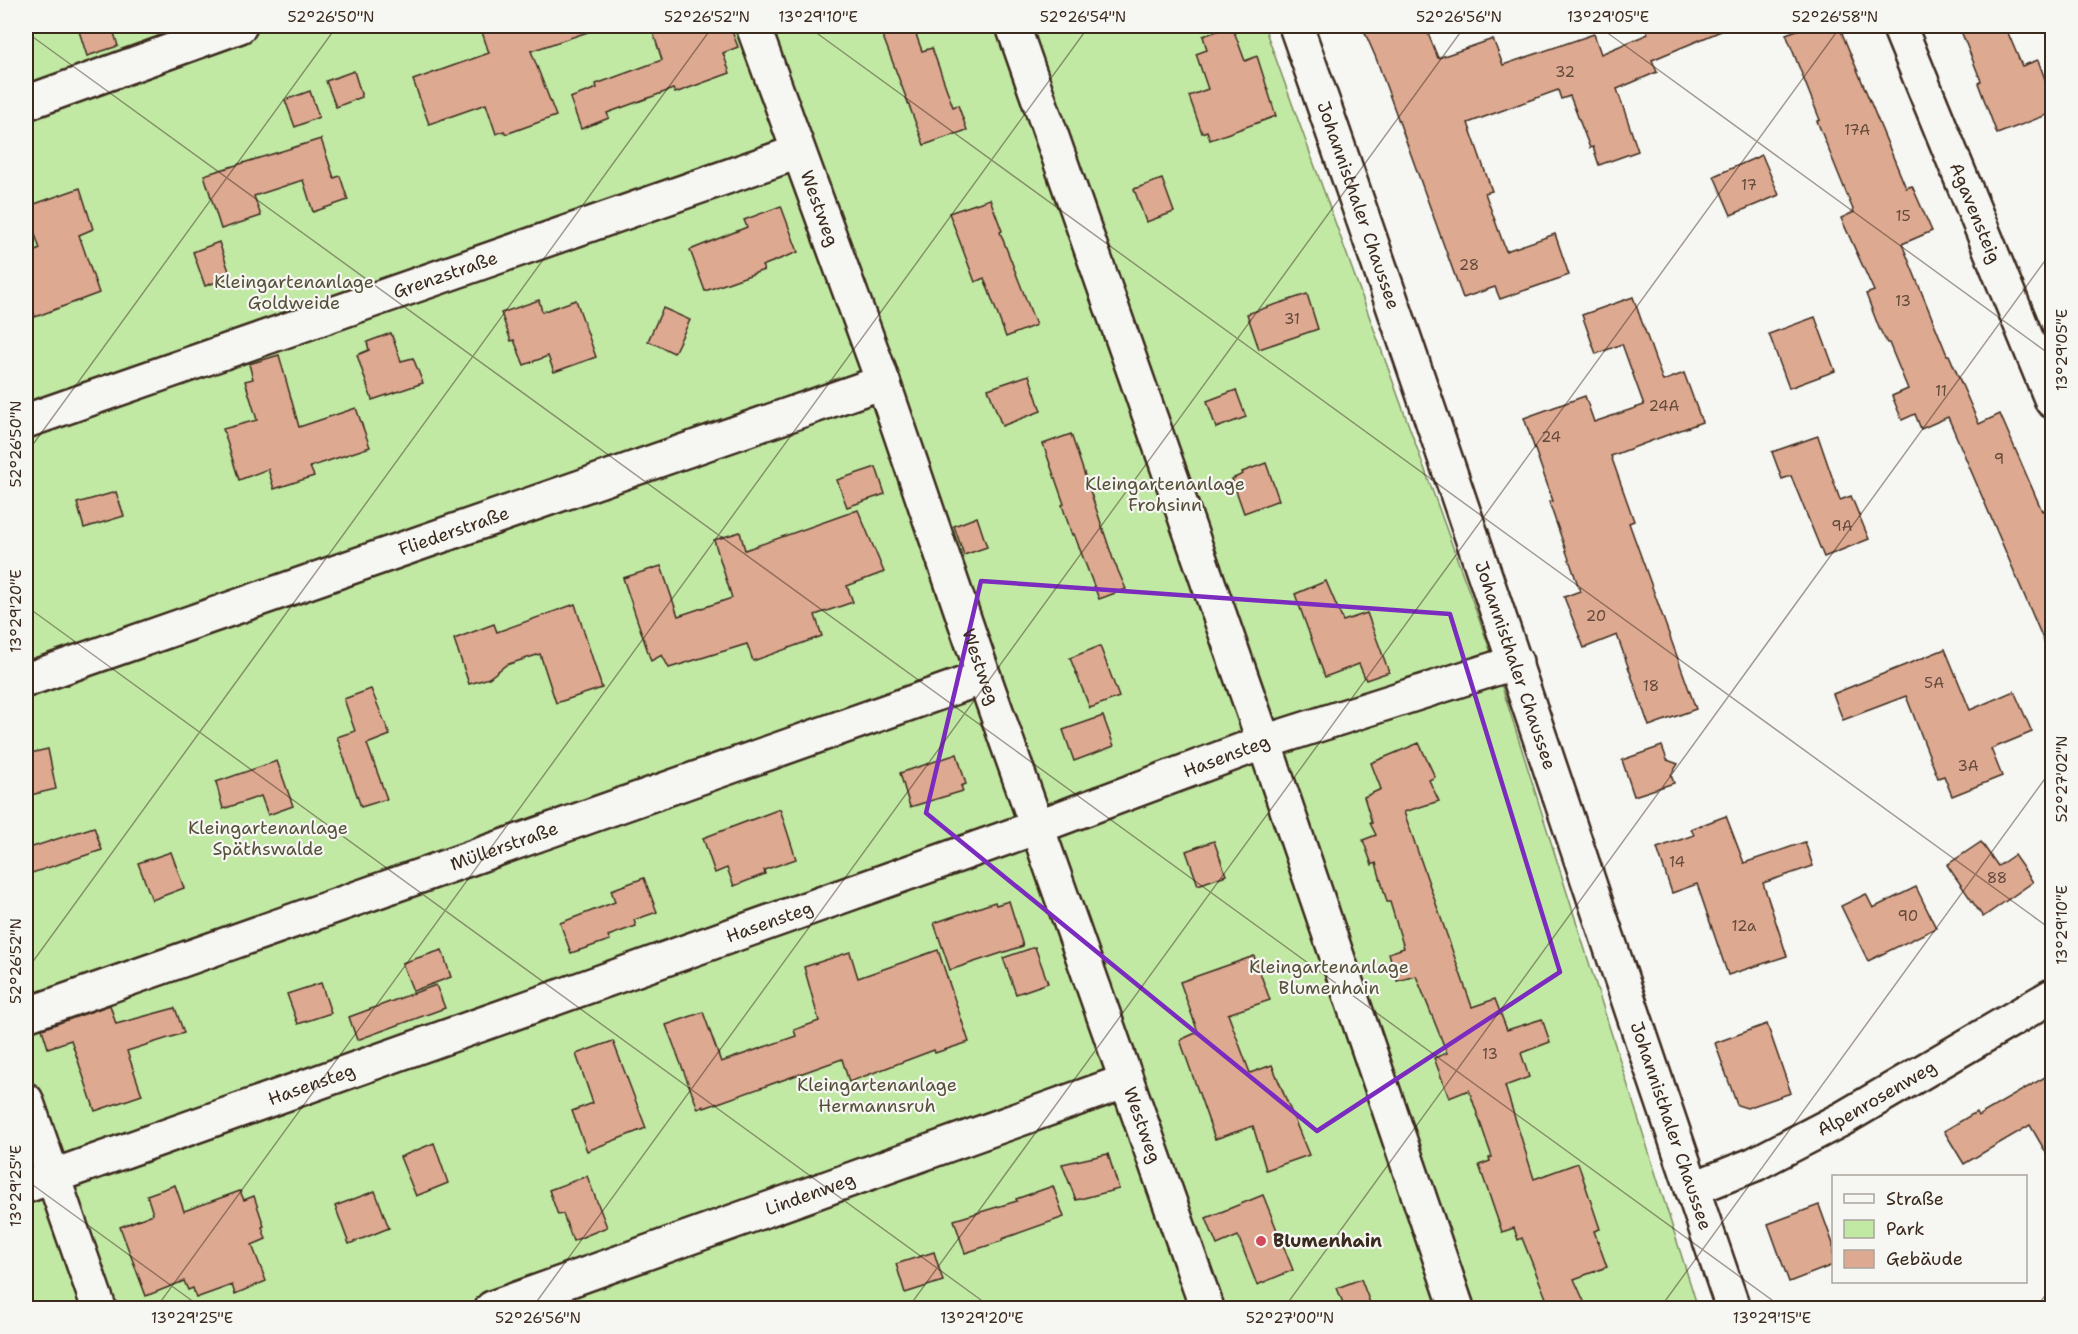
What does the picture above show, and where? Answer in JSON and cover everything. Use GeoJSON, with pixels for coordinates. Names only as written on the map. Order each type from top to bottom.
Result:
{"type":"FeatureCollection","features":[{"type":"Feature","properties":{"kind":"street"},"geometry":{"type":"LineString","coordinates":[[26,103],[240,26]]}},
{"type":"Feature","properties":{"kind":"street","name":"Westweg"},"geometry":{"type":"LineString","coordinates":[[753,26],[883,381],[984,676],[1207,1308]]}},
{"type":"Feature","properties":{"kind":"street"},"geometry":{"type":"LineString","coordinates":[[1013,26],[1264,742],[1457,1308]]}},
{"type":"Feature","properties":{"kind":"street","name":"Johannisthaler Chaussee"},"geometry":{"type":"LineString","coordinates":[[1296,26],[1379,261],[1733,1308]]}},
{"type":"Feature","properties":{"kind":"street","name":"Agavensteig"},"geometry":{"type":"LineString","coordinates":[[1899,26],[2052,401]]}},
{"type":"Feature","properties":{"kind":"street","name":"Grenzstraße"},"geometry":{"type":"LineString","coordinates":[[26,421],[798,152]]}},
{"type":"Feature","properties":{"kind":"street","name":"Fliederstraße"},"geometry":{"type":"LineString","coordinates":[[26,680],[883,381]]}},
{"type":"Feature","properties":{"kind":"street","name":"Hasensteg"},"geometry":{"type":"LineString","coordinates":[[39,1181],[1037,826],[1264,742],[1515,662]]}},
{"type":"Feature","properties":{"kind":"street","name":"Müllerstraße"},"geometry":{"type":"LineString","coordinates":[[26,1015],[984,676]]}},
{"type":"Feature","properties":{"kind":"street","name":"Alpenrosenweg"},"geometry":{"type":"LineString","coordinates":[[1692,1189],[1755,1164],[1842,1119],[2052,996]]}},
{"type":"Feature","properties":{"kind":"street","name":"Lindenweg"},"geometry":{"type":"LineString","coordinates":[[492,1308],[1126,1081]]}},
{"type":"Feature","properties":{"kind":"street"},"geometry":{"type":"LineString","coordinates":[[26,1100],[39,1181],[99,1308]]}},
{"type":"Feature","properties":{"kind":"highlighted area"},"geometry":{"type":"Polygon","coordinates":[[[981,581],[1450,614],[1560,972],[1317,1131],[926,813],[981,581]]]}},
{"type":"Feature","properties":{"kind":"green space"},"geometry":{"type":"Polygon","coordinates":[[[26,26],[1264,26],[1492,655],[1698,1308],[26,1308],[26,1195],[879,866],[26,1187],[26,26]]]}},
{"type":"Feature","properties":{"kind":"building"},"geometry":{"type":"Polygon","coordinates":[[[98,26],[112,26],[118,46],[87,56],[79,31],[98,26]]]}},
{"type":"Feature","properties":{"kind":"building"},"geometry":{"type":"Polygon","coordinates":[[[480,26],[594,26],[594,30],[531,51],[556,116],[506,134],[504,131],[496,134],[486,104],[429,124],[413,80],[489,53],[480,26]]]}},
{"type":"Feature","properties":{"kind":"building"},"geometry":{"type":"Polygon","coordinates":[[[651,26],[730,26],[738,47],[723,53],[730,73],[675,93],[673,89],[607,113],[609,118],[581,129],[570,98],[597,88],[596,84],[662,60],[651,26]]]}},
{"type":"Feature","properties":{"kind":"building"},"geometry":{"type":"Polygon","coordinates":[[[879,26],[913,26],[922,51],[932,48],[953,107],[958,105],[967,130],[924,145],[879,26]]]}},
{"type":"Feature","properties":{"kind":"building"},"geometry":{"type":"Polygon","coordinates":[[[1232,26],[1245,61],[1257,56],[1276,116],[1210,140],[1207,131],[1202,133],[1189,96],[1208,89],[1196,54],[1207,50],[1203,36],[1232,26]]]}},
{"type":"Feature","properties":{"kind":"building"},"geometry":{"type":"Polygon","coordinates":[[[1362,26],[1425,26],[1438,58],[1493,39],[1503,65],[1594,34],[1601,54],[1648,34],[1644,26],[1733,26],[1652,60],[1657,72],[1617,89],[1638,151],[1599,165],[1570,96],[1561,99],[1558,90],[1468,123],[1492,191],[1485,193],[1506,251],[1555,234],[1569,275],[1500,299],[1495,287],[1463,298],[1376,58],[1362,26]]]}},
{"type":"Feature","properties":{"kind":"building"},"geometry":{"type":"Polygon","coordinates":[[[1808,26],[1839,26],[1906,188],[1912,186],[1932,231],[1902,244],[1947,355],[1949,355],[1979,424],[2000,414],[2052,529],[2052,660],[1948,417],[1921,429],[1915,414],[1902,420],[1892,396],[1908,389],[1889,343],[1879,328],[1866,294],[1874,291],[1841,218],[1854,212],[1817,121],[1820,120],[1786,34],[1808,26]]]}},
{"type":"Feature","properties":{"kind":"building"},"geometry":{"type":"Polygon","coordinates":[[[1959,26],[2005,26],[2022,66],[2038,60],[2052,98],[2052,113],[1997,134],[1978,83],[1981,81],[1959,26]]]}},
{"type":"Feature","properties":{"kind":"building"},"geometry":{"type":"Polygon","coordinates":[[[354,71],[362,97],[336,107],[326,81],[354,71]]]}},
{"type":"Feature","properties":{"kind":"building"},"geometry":{"type":"Polygon","coordinates":[[[310,91],[319,117],[295,127],[285,100],[310,91]]]}},
{"type":"Feature","properties":{"kind":"building"},"geometry":{"type":"Polygon","coordinates":[[[321,139],[334,178],[340,176],[348,200],[313,212],[303,180],[254,196],[261,216],[221,229],[204,175],[321,139]]]}},
{"type":"Feature","properties":{"kind":"building"},"geometry":{"type":"Polygon","coordinates":[[[1762,155],[1779,195],[1731,215],[1714,176],[1762,155]]]}},
{"type":"Feature","properties":{"kind":"building"},"geometry":{"type":"Polygon","coordinates":[[[1162,179],[1174,212],[1146,222],[1134,189],[1162,179]]]}},
{"type":"Feature","properties":{"kind":"building"},"geometry":{"type":"Polygon","coordinates":[[[80,188],[93,229],[79,235],[99,293],[35,317],[26,287],[26,255],[40,249],[26,207],[80,188]]]}},
{"type":"Feature","properties":{"kind":"building"},"geometry":{"type":"Polygon","coordinates":[[[990,199],[1002,231],[1000,232],[1036,325],[1006,337],[984,278],[975,282],[949,213],[990,199]]]}},
{"type":"Feature","properties":{"kind":"building"},"geometry":{"type":"Polygon","coordinates":[[[781,206],[798,252],[762,266],[764,270],[705,291],[690,250],[747,227],[744,220],[781,206]]]}},
{"type":"Feature","properties":{"kind":"building"},"geometry":{"type":"Polygon","coordinates":[[[219,242],[231,277],[205,286],[193,252],[219,242]]]}},
{"type":"Feature","properties":{"kind":"building"},"geometry":{"type":"Polygon","coordinates":[[[1307,294],[1318,329],[1259,349],[1247,314],[1307,294]]]}},
{"type":"Feature","properties":{"kind":"building"},"geometry":{"type":"Polygon","coordinates":[[[1633,297],[1663,381],[1684,373],[1702,422],[1611,456],[1634,521],[1629,523],[1696,709],[1649,726],[1617,635],[1584,648],[1564,597],[1580,591],[1549,502],[1553,501],[1524,418],[1585,396],[1594,422],[1644,405],[1622,344],[1596,354],[1582,315],[1633,297]]]}},
{"type":"Feature","properties":{"kind":"building"},"geometry":{"type":"Polygon","coordinates":[[[539,300],[542,312],[576,300],[596,357],[554,372],[548,356],[524,365],[514,340],[511,341],[501,313],[539,300]]]}},
{"type":"Feature","properties":{"kind":"building"},"geometry":{"type":"Polygon","coordinates":[[[663,308],[690,320],[674,353],[648,341],[663,308]]]}},
{"type":"Feature","properties":{"kind":"building"},"geometry":{"type":"Polygon","coordinates":[[[1815,317],[1835,371],[1789,388],[1769,334],[1815,317]]]}},
{"type":"Feature","properties":{"kind":"building"},"geometry":{"type":"Polygon","coordinates":[[[391,333],[401,361],[413,358],[423,383],[372,400],[357,355],[369,350],[367,342],[391,333]]]}},
{"type":"Feature","properties":{"kind":"building"},"geometry":{"type":"Polygon","coordinates":[[[279,355],[299,427],[356,408],[370,447],[310,467],[314,476],[274,489],[268,469],[239,480],[223,429],[257,420],[245,381],[253,379],[249,364],[279,355]]]}},
{"type":"Feature","properties":{"kind":"building"},"geometry":{"type":"Polygon","coordinates":[[[1029,375],[1041,411],[1002,426],[988,389],[1029,375]]]}},
{"type":"Feature","properties":{"kind":"building"},"geometry":{"type":"Polygon","coordinates":[[[1236,390],[1246,417],[1216,428],[1207,401],[1236,390]]]}},
{"type":"Feature","properties":{"kind":"building"},"geometry":{"type":"Polygon","coordinates":[[[1071,434],[1113,559],[1126,589],[1099,599],[1074,534],[1072,535],[1043,444],[1071,434]]]}},
{"type":"Feature","properties":{"kind":"building"},"geometry":{"type":"Polygon","coordinates":[[[1818,436],[1840,500],[1851,496],[1869,539],[1824,557],[1791,476],[1782,479],[1772,452],[1818,436]]]}},
{"type":"Feature","properties":{"kind":"building"},"geometry":{"type":"Polygon","coordinates":[[[1266,463],[1279,500],[1244,513],[1232,479],[1243,474],[1242,472],[1266,463]]]}},
{"type":"Feature","properties":{"kind":"building"},"geometry":{"type":"Polygon","coordinates":[[[876,467],[885,494],[847,507],[837,480],[876,467]]]}},
{"type":"Feature","properties":{"kind":"building"},"geometry":{"type":"Polygon","coordinates":[[[116,492],[124,516],[84,528],[77,503],[116,492]]]}},
{"type":"Feature","properties":{"kind":"building"},"geometry":{"type":"Polygon","coordinates":[[[858,510],[884,572],[847,586],[853,602],[815,615],[822,636],[753,661],[747,644],[669,668],[662,655],[651,661],[623,578],[661,566],[678,616],[732,598],[714,540],[740,532],[745,550],[858,510]]]}},
{"type":"Feature","properties":{"kind":"building"},"geometry":{"type":"Polygon","coordinates":[[[977,517],[987,547],[964,555],[954,526],[977,517]]]}},
{"type":"Feature","properties":{"kind":"building"},"geometry":{"type":"Polygon","coordinates":[[[1326,581],[1343,621],[1367,613],[1389,672],[1366,680],[1359,664],[1325,677],[1295,594],[1326,581]]]}},
{"type":"Feature","properties":{"kind":"building"},"geometry":{"type":"Polygon","coordinates":[[[575,604],[602,688],[556,703],[540,654],[506,665],[489,678],[469,684],[454,639],[494,624],[497,632],[575,604]]]}},
{"type":"Feature","properties":{"kind":"building"},"geometry":{"type":"Polygon","coordinates":[[[1100,646],[1119,697],[1090,708],[1070,658],[1100,646]]]}},
{"type":"Feature","properties":{"kind":"building"},"geometry":{"type":"Polygon","coordinates":[[[1945,649],[1970,710],[2014,691],[2032,732],[1991,749],[2002,776],[1952,796],[1944,776],[1938,778],[1906,696],[1843,720],[1833,694],[1945,649]]]}},
{"type":"Feature","properties":{"kind":"building"},"geometry":{"type":"Polygon","coordinates":[[[371,689],[390,735],[367,744],[387,799],[361,807],[337,737],[355,731],[344,699],[371,689]]]}},
{"type":"Feature","properties":{"kind":"building"},"geometry":{"type":"Polygon","coordinates":[[[1103,716],[1114,746],[1074,761],[1063,730],[1103,716]]]}},
{"type":"Feature","properties":{"kind":"building"},"geometry":{"type":"Polygon","coordinates":[[[1419,743],[1435,777],[1429,780],[1439,801],[1404,812],[1472,1007],[1495,999],[1507,1030],[1542,1019],[1550,1042],[1521,1053],[1529,1077],[1505,1086],[1534,1179],[1578,1163],[1600,1229],[1594,1231],[1607,1267],[1574,1279],[1587,1308],[1550,1308],[1522,1238],[1518,1240],[1514,1228],[1502,1232],[1479,1165],[1490,1161],[1489,1158],[1492,1157],[1469,1090],[1449,1098],[1434,1058],[1447,1053],[1416,976],[1397,981],[1389,953],[1404,948],[1376,863],[1372,865],[1363,840],[1376,835],[1370,823],[1372,823],[1364,797],[1381,789],[1371,763],[1419,743]]]}},
{"type":"Feature","properties":{"kind":"building"},"geometry":{"type":"Polygon","coordinates":[[[1662,746],[1667,760],[1678,764],[1671,775],[1674,783],[1634,796],[1622,760],[1662,746]]]}},
{"type":"Feature","properties":{"kind":"building"},"geometry":{"type":"Polygon","coordinates":[[[48,749],[56,789],[26,796],[26,754],[48,749]]]}},
{"type":"Feature","properties":{"kind":"building"},"geometry":{"type":"Polygon","coordinates":[[[957,754],[966,784],[961,786],[963,791],[910,807],[900,773],[957,754]]]}},
{"type":"Feature","properties":{"kind":"building"},"geometry":{"type":"Polygon","coordinates":[[[277,761],[293,806],[268,815],[261,796],[223,809],[216,782],[277,761]]]}},
{"type":"Feature","properties":{"kind":"building"},"geometry":{"type":"Polygon","coordinates":[[[780,809],[796,859],[764,870],[765,874],[734,886],[727,868],[715,873],[703,838],[780,809]]]}},
{"type":"Feature","properties":{"kind":"building"},"geometry":{"type":"Polygon","coordinates":[[[1726,816],[1744,863],[1805,842],[1813,866],[1763,883],[1787,956],[1728,975],[1697,884],[1672,893],[1657,848],[1694,835],[1691,829],[1726,816]]]}},
{"type":"Feature","properties":{"kind":"building"},"geometry":{"type":"Polygon","coordinates":[[[94,827],[102,850],[26,875],[26,849],[94,827]]]}},
{"type":"Feature","properties":{"kind":"building"},"geometry":{"type":"Polygon","coordinates":[[[1214,841],[1226,875],[1198,885],[1186,851],[1214,841]]]}},
{"type":"Feature","properties":{"kind":"building"},"geometry":{"type":"Polygon","coordinates":[[[1981,842],[1998,866],[2014,855],[2033,882],[1983,917],[1947,865],[1981,842]]]}},
{"type":"Feature","properties":{"kind":"building"},"geometry":{"type":"Polygon","coordinates":[[[171,852],[184,888],[152,900],[138,863],[171,852]]]}},
{"type":"Feature","properties":{"kind":"building"},"geometry":{"type":"Polygon","coordinates":[[[644,878],[657,912],[634,920],[636,926],[608,936],[610,940],[571,953],[560,923],[615,902],[611,890],[644,878]]]}},
{"type":"Feature","properties":{"kind":"building"},"geometry":{"type":"Polygon","coordinates":[[[1916,887],[1936,928],[1868,961],[1841,906],[1866,894],[1873,908],[1916,887]]]}},
{"type":"Feature","properties":{"kind":"building"},"geometry":{"type":"Polygon","coordinates":[[[1009,901],[1023,946],[950,970],[934,923],[995,902],[996,905],[1009,901]]]}},
{"type":"Feature","properties":{"kind":"building"},"geometry":{"type":"Polygon","coordinates":[[[1035,947],[1048,983],[1016,994],[1003,958],[1035,947]]]}},
{"type":"Feature","properties":{"kind":"building"},"geometry":{"type":"Polygon","coordinates":[[[442,950],[451,977],[413,991],[402,963],[442,950]]]}},
{"type":"Feature","properties":{"kind":"building"},"geometry":{"type":"Polygon","coordinates":[[[938,950],[969,1042],[935,1053],[934,1050],[849,1082],[842,1059],[698,1109],[666,1025],[703,1012],[721,1062],[796,1036],[794,1030],[819,1021],[804,967],[850,952],[858,978],[938,950]]]}},
{"type":"Feature","properties":{"kind":"building"},"geometry":{"type":"Polygon","coordinates":[[[1254,956],[1270,1000],[1228,1014],[1250,1073],[1272,1065],[1309,1155],[1266,1170],[1253,1126],[1215,1139],[1180,1040],[1198,1032],[1180,982],[1254,956]]]}},
{"type":"Feature","properties":{"kind":"building"},"geometry":{"type":"Polygon","coordinates":[[[321,983],[331,1013],[298,1024],[287,994],[321,983]]]}},
{"type":"Feature","properties":{"kind":"building"},"geometry":{"type":"Polygon","coordinates":[[[436,985],[445,1008],[357,1040],[349,1017],[436,985]]]}},
{"type":"Feature","properties":{"kind":"building"},"geometry":{"type":"Polygon","coordinates":[[[110,1005],[116,1024],[175,1008],[184,1033],[127,1051],[142,1095],[95,1111],[71,1040],[48,1048],[42,1029],[110,1005]]]}},
{"type":"Feature","properties":{"kind":"building"},"geometry":{"type":"Polygon","coordinates":[[[1767,1024],[1791,1093],[1747,1108],[1737,1105],[1715,1043],[1767,1024]]]}},
{"type":"Feature","properties":{"kind":"building"},"geometry":{"type":"Polygon","coordinates":[[[613,1041],[646,1128],[587,1151],[572,1111],[593,1103],[576,1054],[613,1041]]]}},
{"type":"Feature","properties":{"kind":"building"},"geometry":{"type":"Polygon","coordinates":[[[2052,1073],[2052,1163],[2030,1125],[1964,1164],[1944,1131],[1976,1112],[1978,1116],[2052,1073]]]}},
{"type":"Feature","properties":{"kind":"building"},"geometry":{"type":"Polygon","coordinates":[[[434,1143],[448,1183],[416,1196],[400,1157],[434,1143]]]}},
{"type":"Feature","properties":{"kind":"building"},"geometry":{"type":"Polygon","coordinates":[[[1108,1154],[1119,1189],[1076,1200],[1062,1164],[1108,1154]]]}},
{"type":"Feature","properties":{"kind":"building"},"geometry":{"type":"Polygon","coordinates":[[[587,1176],[607,1227],[573,1241],[563,1214],[558,1215],[549,1190],[587,1176]]]}},
{"type":"Feature","properties":{"kind":"building"},"geometry":{"type":"Polygon","coordinates":[[[175,1185],[184,1211],[240,1191],[244,1200],[254,1196],[266,1239],[252,1245],[266,1281],[235,1294],[232,1285],[196,1298],[193,1288],[188,1290],[184,1281],[146,1296],[120,1227],[153,1214],[147,1195],[175,1185]]]}},
{"type":"Feature","properties":{"kind":"building"},"geometry":{"type":"Polygon","coordinates":[[[1053,1186],[1064,1217],[965,1253],[954,1220],[1017,1201],[1016,1199],[1053,1186]]]}},
{"type":"Feature","properties":{"kind":"building"},"geometry":{"type":"Polygon","coordinates":[[[375,1191],[389,1228],[349,1244],[335,1206],[375,1191]]]}},
{"type":"Feature","properties":{"kind":"building","name":"Blumenhain"},"geometry":{"type":"Polygon","coordinates":[[[1263,1195],[1293,1270],[1257,1285],[1238,1236],[1217,1245],[1206,1218],[1263,1195]]]}},
{"type":"Feature","properties":{"kind":"building"},"geometry":{"type":"Polygon","coordinates":[[[1819,1205],[1832,1241],[1832,1265],[1789,1282],[1768,1224],[1819,1205]]]}},
{"type":"Feature","properties":{"kind":"building"},"geometry":{"type":"Polygon","coordinates":[[[934,1252],[943,1281],[905,1293],[896,1264],[934,1252]]]}},
{"type":"Feature","properties":{"kind":"building"},"geometry":{"type":"Polygon","coordinates":[[[1361,1279],[1372,1308],[1345,1308],[1337,1288],[1361,1279]]]}},
{"type":"Feature","properties":{"kind":"place","name":"Blumenhain"},"geometry":{"type":"Point","coordinates":[1261,1241]}},
{"type":"Feature","properties":{"kind":"park label","name":"Kleingartenanlage Goldweide"},"geometry":{"type":"Point","coordinates":[294,292]}},
{"type":"Feature","properties":{"kind":"park label","name":"Kleingartenanlage Frohsinn"},"geometry":{"type":"Point","coordinates":[1165,494]}},
{"type":"Feature","properties":{"kind":"park label","name":"Kleingartenanlage Späthswalde"},"geometry":{"type":"Point","coordinates":[268,838]}},
{"type":"Feature","properties":{"kind":"park label","name":"Kleingartenanlage Blumenhain"},"geometry":{"type":"Point","coordinates":[1329,977]}},
{"type":"Feature","properties":{"kind":"park label","name":"Kleingartenanlage Hermannsruh"},"geometry":{"type":"Point","coordinates":[877,1095]}}]}
